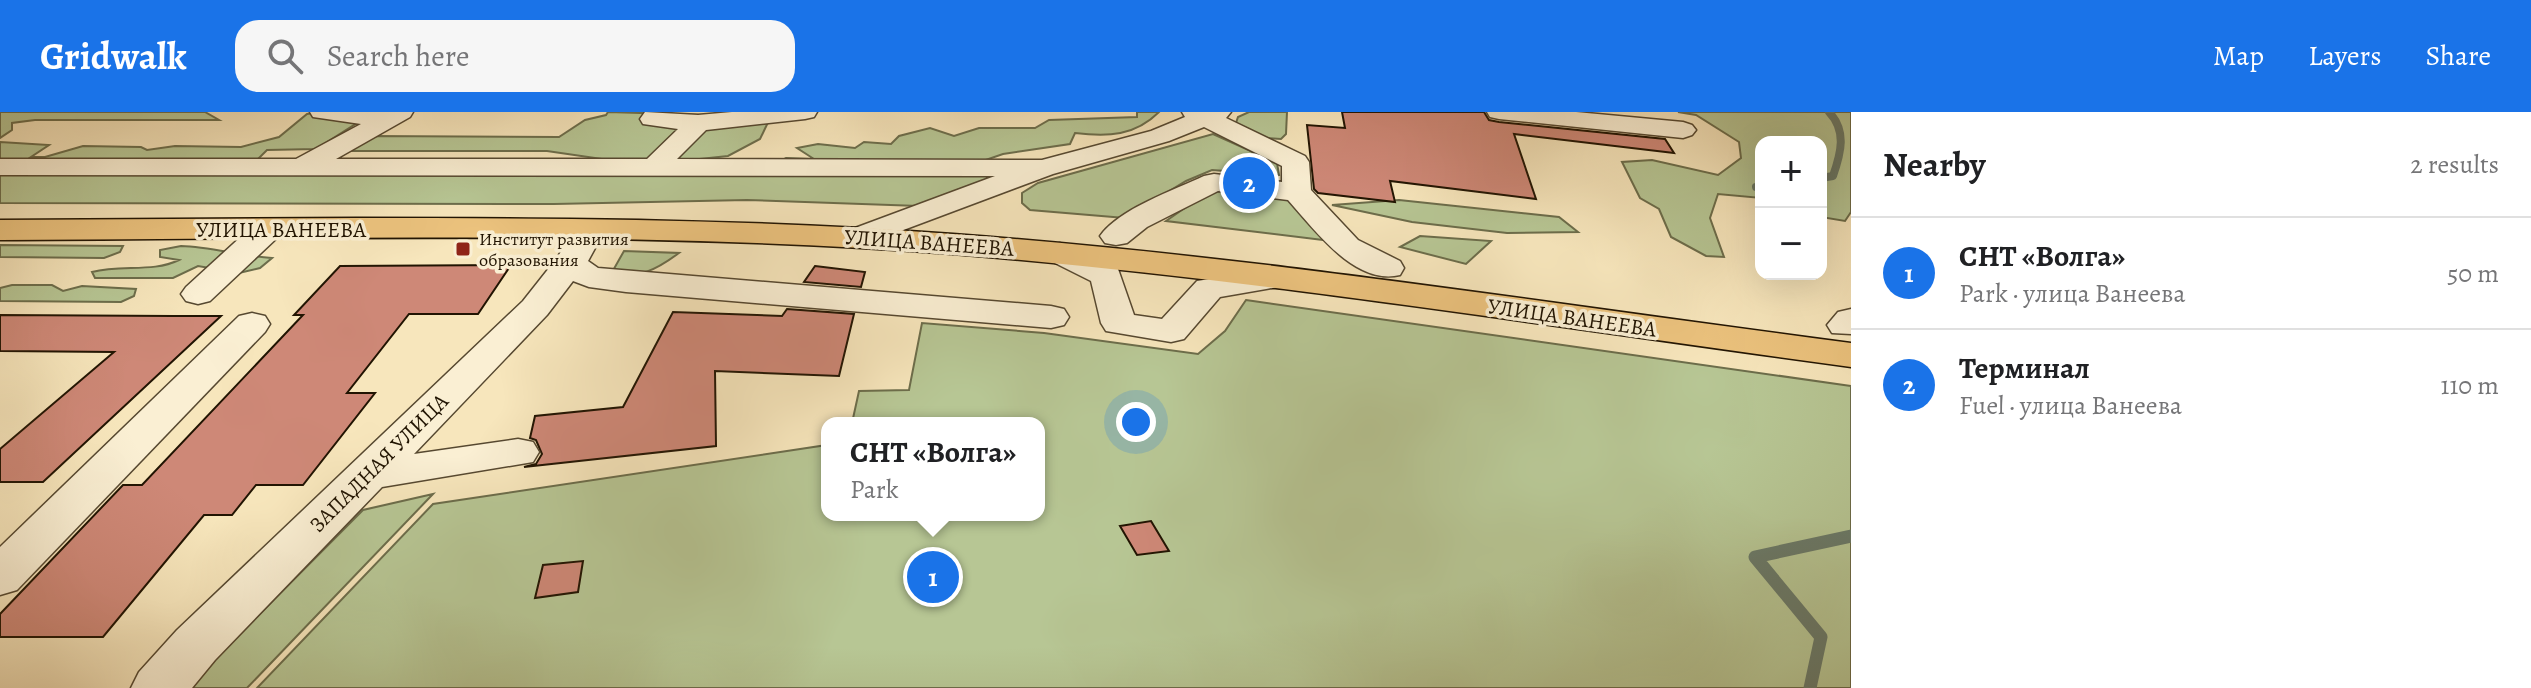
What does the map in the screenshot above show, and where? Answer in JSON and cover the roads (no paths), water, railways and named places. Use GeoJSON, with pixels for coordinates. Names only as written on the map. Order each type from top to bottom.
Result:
{"type":"FeatureCollection","features":[{"type":"Feature","properties":{"kind":"main road","name":"УЛИЦА ВАНЕЕВА"},"geometry":{"type":"LineString","coordinates":[[0,211],[769,212],[909,219],[1116,236],[1388,268],[1850,332]]}},
{"type":"Feature","properties":{"kind":"main road","name":"УЛИЦА ВАНЕЕВА"},"geometry":{"type":"LineString","coordinates":[[0,230],[267,230],[580,246],[858,238],[1060,253],[1278,278],[1850,332]]}},
{"type":"Feature","properties":{"kind":"street"},"geometry":{"type":"LineString","coordinates":[[322,112],[394,116]]}},
{"type":"Feature","properties":{"kind":"street"},"geometry":{"type":"LineString","coordinates":[[660,112],[652,119],[698,123],[805,112]]}},
{"type":"Feature","properties":{"kind":"street"},"geometry":{"type":"LineString","coordinates":[[1499,112],[1683,130]]}},
{"type":"Feature","properties":{"kind":"street"},"geometry":{"type":"LineString","coordinates":[[858,238],[1043,168],[1160,136],[1207,114],[1295,162],[1297,192],[1347,247],[1388,268]]}},
{"type":"Feature","properties":{"kind":"street"},"geometry":{"type":"LineString","coordinates":[[300,168],[394,116]]}},
{"type":"Feature","properties":{"kind":"street"},"geometry":{"type":"LineString","coordinates":[[653,169],[698,123]]}},
{"type":"Feature","properties":{"kind":"street"},"geometry":{"type":"LineString","coordinates":[[0,167],[1043,168]]}},
{"type":"Feature","properties":{"kind":"street"},"geometry":{"type":"LineString","coordinates":[[1116,236],[1136,221],[1214,182],[1297,192]]}},
{"type":"Feature","properties":{"kind":"street"},"geometry":{"type":"LineString","coordinates":[[198,294],[267,230]]}},
{"type":"Feature","properties":{"kind":"street"},"geometry":{"type":"LineString","coordinates":[[580,246],[589,277],[1051,317]]}},
{"type":"Feature","properties":{"kind":"street","name":"ЗАПАДНАЯ УЛИЦА"},"geometry":{"type":"LineString","coordinates":[[159,688],[196,645],[535,308],[580,246]]}},
{"type":"Feature","properties":{"kind":"street"},"geometry":{"type":"LineString","coordinates":[[1060,253],[1106,276],[1119,323],[1171,331],[1209,288],[1278,278]]}},
{"type":"Feature","properties":{"kind":"street"},"geometry":{"type":"LineString","coordinates":[[0,577],[252,324]]}},
{"type":"Feature","properties":{"kind":"street"},"geometry":{"type":"LineString","coordinates":[[366,475],[518,452]]}},
{"type":"Feature","properties":{"kind":"waterway"},"geometry":{"type":"LineString","coordinates":[[1827,177],[1833,176],[1841,142],[1835,119],[1829,112]]}},
{"type":"Feature","properties":{"kind":"waterway"},"geometry":{"type":"LineString","coordinates":[[1810,688],[1821,637],[1755,557],[1851,536]]}},
{"type":"Feature","properties":{"kind":"place","name":"Терминал"},"geometry":{"type":"Point","coordinates":[1249,183]}},
{"type":"Feature","properties":{"kind":"place","name":"Институт развития образования"},"geometry":{"type":"Point","coordinates":[463,249]}},
{"type":"Feature","properties":{"kind":"place","name":"СНТ «Волга»"},"geometry":{"type":"Point","coordinates":[933,577]}}]}
